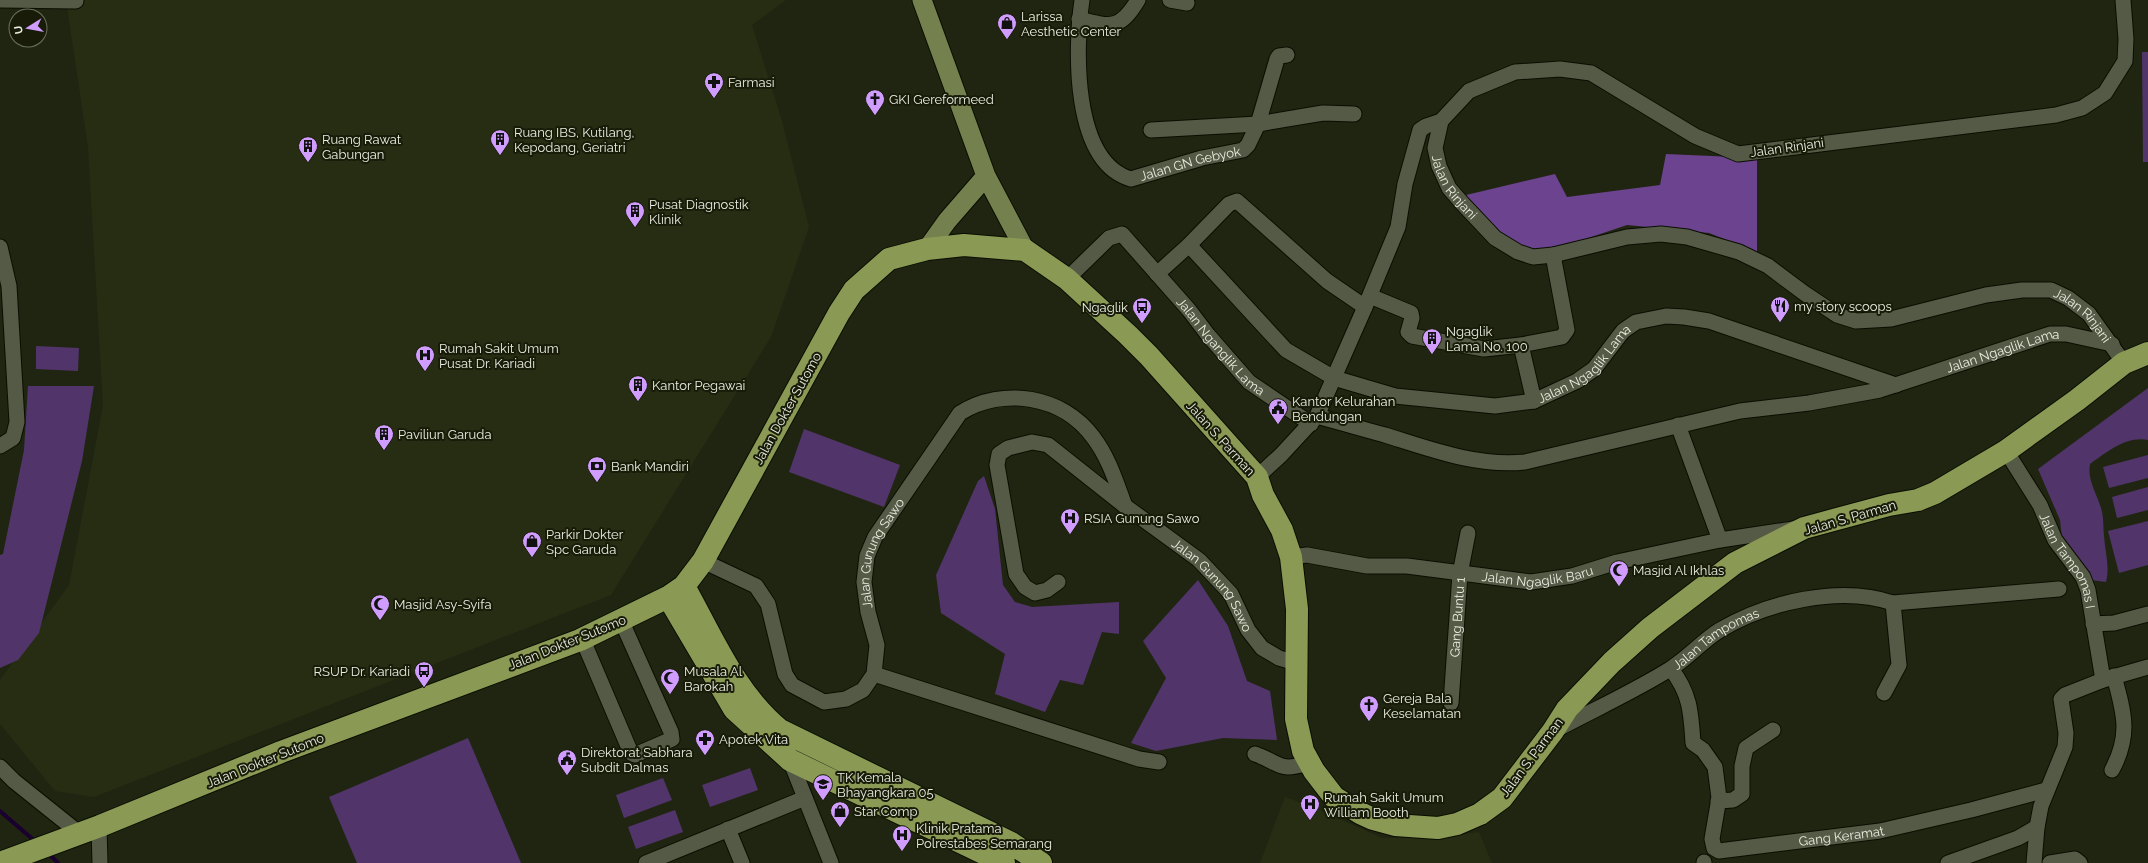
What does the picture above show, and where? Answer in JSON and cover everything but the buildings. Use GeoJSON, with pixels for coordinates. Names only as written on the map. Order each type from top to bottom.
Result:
{"type":"FeatureCollection","features":[{"type":"Feature","properties":{"kind":"highway","name":"Jalan Dokter Sutomo"},"geometry":{"type":"LineString","coordinates":[[8,860],[88,830],[281,752],[582,638],[622,620],[676,591],[703,561],[839,313],[854,290],[889,259],[926,249],[964,245],[1025,250]]}},
{"type":"Feature","properties":{"kind":"highway","name":"Jalan S. Parman"},"geometry":{"type":"LineString","coordinates":[[1025,250],[1067,279],[1149,356],[1257,477],[1266,499],[1282,530],[1291,557],[1297,608],[1296,663],[1298,734],[1303,751],[1334,797],[1373,819],[1395,825],[1438,828],[1457,824],[1480,814],[1502,798],[1553,731],[1567,709],[1617,657],[1650,628],[1735,563],[1804,528],[1889,505],[1918,500],[1935,493],[2006,451],[2077,400],[2124,363],[2148,352]]}},
{"type":"Feature","properties":{"kind":"highway"},"geometry":{"type":"LineString","coordinates":[[676,591],[734,710],[790,760],[923,812],[1011,843],[1041,863]]}},
{"type":"Feature","properties":{"kind":"highway"},"geometry":{"type":"LineString","coordinates":[[676,591],[743,692],[764,716],[780,730],[923,812],[1004,863]]}},
{"type":"Feature","properties":{"kind":"main road"},"geometry":{"type":"LineString","coordinates":[[922,0],[986,176],[1025,250]]}},
{"type":"Feature","properties":{"kind":"main road"},"geometry":{"type":"LineString","coordinates":[[926,249],[947,221],[986,176]]}},
{"type":"Feature","properties":{"kind":"street"},"geometry":{"type":"LineString","coordinates":[[1,0],[76,1]]}},
{"type":"Feature","properties":{"kind":"street","name":"Jalan GN Gebyok"},"geometry":{"type":"LineString","coordinates":[[1082,0],[1077,54],[1080,90],[1085,117],[1101,158],[1121,176],[1131,178],[1202,158],[1243,150],[1248,145],[1258,124],[1277,59],[1279,56],[1288,55]]}},
{"type":"Feature","properties":{"kind":"street"},"geometry":{"type":"LineString","coordinates":[[1080,19],[1105,26],[1112,25],[1130,14],[1138,0]]}},
{"type":"Feature","properties":{"kind":"street"},"geometry":{"type":"LineString","coordinates":[[1170,0],[1187,2]]}},
{"type":"Feature","properties":{"kind":"street","name":"Jalan Rinjani"},"geometry":{"type":"LineString","coordinates":[[2123,0],[2126,39],[2125,61],[2105,93],[2082,108],[2056,115],[1738,154],[1695,136],[1591,73],[1560,69],[1515,72],[1469,91],[1441,120],[1435,148],[1439,166],[1449,188],[1495,238],[1518,252],[1532,257],[1553,255],[1627,236],[1661,234],[1687,237],[1739,252],[1768,266],[1837,315],[1856,321],[1891,319],[1986,295],[2022,290],[2051,290],[2068,298],[2089,314],[2112,344],[2124,363]]}},
{"type":"Feature","properties":{"kind":"street"},"geometry":{"type":"LineString","coordinates":[[2126,39],[2133,0]]}},
{"type":"Feature","properties":{"kind":"street"},"geometry":{"type":"LineString","coordinates":[[1151,130],[1258,124],[1305,115],[1354,114]]}},
{"type":"Feature","properties":{"kind":"street"},"geometry":{"type":"LineString","coordinates":[[1257,477],[1314,420],[1368,302],[1398,226],[1405,184],[1420,130],[1441,120]]}},
{"type":"Feature","properties":{"kind":"street"},"geometry":{"type":"LineString","coordinates":[[1158,274],[1229,204],[1237,202],[1327,282],[1368,302],[1410,313],[1412,318],[1408,332],[1412,336],[1484,349],[1521,345],[1562,337],[1565,334],[1566,330],[1553,255]]}},
{"type":"Feature","properties":{"kind":"street","name":"Jalan Nganglik Lama"},"geometry":{"type":"LineString","coordinates":[[1067,279],[1109,238],[1122,234],[1158,274],[1249,382],[1314,420]]}},
{"type":"Feature","properties":{"kind":"street","name":"Jalan Ngaglik Lama"},"geometry":{"type":"LineString","coordinates":[[1189,245],[1286,350],[1334,378],[1395,396],[1495,406],[1534,401],[1577,381],[1594,369],[1623,331],[1636,322],[1666,316],[1709,321],[1896,385]]}},
{"type":"Feature","properties":{"kind":"street"},"geometry":{"type":"LineString","coordinates":[[0,247],[9,286],[17,422],[13,438],[0,446]]}},
{"type":"Feature","properties":{"kind":"street","name":"Jalan Ngaglik Lama"},"geometry":{"type":"LineString","coordinates":[[1314,420],[1430,450],[1480,461],[1505,464],[1525,462],[1678,425],[1740,412],[1817,402],[1880,390],[2050,334],[2066,334],[2112,344]]}},
{"type":"Feature","properties":{"kind":"street"},"geometry":{"type":"LineString","coordinates":[[1521,345],[1534,401]]}},
{"type":"Feature","properties":{"kind":"street","name":"Jalan Gunung Sawo"},"geometry":{"type":"LineString","coordinates":[[703,561],[756,586],[768,604],[785,674],[792,685],[824,702],[846,699],[863,690],[874,674],[877,645],[868,612],[864,582],[867,556],[875,537],[960,413],[994,400],[1018,397],[1041,401],[1062,409],[1078,420],[1093,437],[1110,464],[1125,506]]}},
{"type":"Feature","properties":{"kind":"street"},"geometry":{"type":"LineString","coordinates":[[1678,425],[1720,540]]}},
{"type":"Feature","properties":{"kind":"street","name":"Jalan Gunung Sawo"},"geometry":{"type":"LineString","coordinates":[[1058,582],[1047,590],[1035,593],[1025,587],[1016,574],[997,465],[999,454],[1008,448],[1032,442],[1048,445],[1125,506],[1199,560],[1231,594],[1248,630],[1262,648],[1279,658],[1296,663]]}},
{"type":"Feature","properties":{"kind":"street","name":"Jalan Tampomas I"},"geometry":{"type":"LineString","coordinates":[[2006,451],[2040,505],[2055,540],[2083,577],[2088,590],[2093,624],[2109,678],[2123,707],[2125,727],[2118,759],[2112,770]]}},
{"type":"Feature","properties":{"kind":"street","name":"Jalan Ngaglik Baru"},"geometry":{"type":"LineString","coordinates":[[1291,557],[1307,555],[1367,566],[1407,566],[1531,582],[1572,576],[1617,562],[1720,540],[1771,531],[1804,528]]}},
{"type":"Feature","properties":{"kind":"street","name":"Gang Buntu 1"},"geometry":{"type":"LineString","coordinates":[[1451,703],[1460,574],[1468,533]]}},
{"type":"Feature","properties":{"kind":"street","name":"Jalan Tampomas"},"geometry":{"type":"LineString","coordinates":[[1553,731],[1670,669],[1720,631],[1748,616],[1794,600],[1844,596],[1881,599],[1893,603],[2059,589]]}},
{"type":"Feature","properties":{"kind":"street"},"geometry":{"type":"LineString","coordinates":[[1884,692],[1899,665],[1893,603]]}},
{"type":"Feature","properties":{"kind":"street"},"geometry":{"type":"LineString","coordinates":[[2093,624],[2114,623],[2148,614]]}},
{"type":"Feature","properties":{"kind":"street"},"geometry":{"type":"LineString","coordinates":[[582,638],[631,754],[635,755],[672,739],[672,732],[622,620]]}},
{"type":"Feature","properties":{"kind":"street"},"geometry":{"type":"LineString","coordinates":[[2034,863],[2037,828],[2046,790],[2064,747],[2066,733],[2061,699],[2065,695],[2109,678],[2148,667]]}},
{"type":"Feature","properties":{"kind":"street","name":"Gang Keramat"},"geometry":{"type":"LineString","coordinates":[[1670,669],[1686,693],[1691,712],[1693,743],[1703,750],[1715,767],[1718,801],[1712,839],[1714,848],[1719,851],[1880,831],[1971,810],[2046,790]]}},
{"type":"Feature","properties":{"kind":"street"},"geometry":{"type":"LineString","coordinates":[[874,674],[1139,759],[1159,762]]}},
{"type":"Feature","properties":{"kind":"street"},"geometry":{"type":"LineString","coordinates":[[1718,801],[1733,800],[1742,794],[1742,766],[1746,748],[1773,730]]}},
{"type":"Feature","properties":{"kind":"street"},"geometry":{"type":"LineString","coordinates":[[1254,754],[1289,769],[1310,763]]}},
{"type":"Feature","properties":{"kind":"street"},"geometry":{"type":"LineString","coordinates":[[790,760],[831,863]]}},
{"type":"Feature","properties":{"kind":"street"},"geometry":{"type":"LineString","coordinates":[[0,767],[14,782]]}},
{"type":"Feature","properties":{"kind":"street"},"geometry":{"type":"LineString","coordinates":[[0,775],[14,782],[88,830],[100,863]]}},
{"type":"Feature","properties":{"kind":"street"},"geometry":{"type":"LineString","coordinates":[[651,862],[805,798]]}},
{"type":"Feature","properties":{"kind":"street"},"geometry":{"type":"LineString","coordinates":[[1948,863],[2018,838],[2037,828]]}},
{"type":"Feature","properties":{"kind":"street"},"geometry":{"type":"LineString","coordinates":[[728,830],[742,863]]}},
{"type":"Feature","properties":{"kind":"street"},"geometry":{"type":"LineString","coordinates":[[2050,863],[2075,859],[2080,863]]}},
{"type":"Feature","properties":{"kind":"shaded area","name":"Rumah Sakit Umum Pusat Dr. Kariadi"},"geometry":{"type":"Polygon","coordinates":[[[66,0],[786,0],[752,25],[782,121],[809,227],[771,337],[611,595],[94,797],[55,791],[0,724],[0,680],[69,585],[103,406],[88,147],[66,0]]]}},
{"type":"Feature","properties":{"kind":"shaded area"},"geometry":{"type":"Polygon","coordinates":[[[2142,52],[2148,52],[2148,162],[2143,162],[2142,52]]]}},
{"type":"Feature","properties":{"kind":"shaded area"},"geometry":{"type":"Polygon","coordinates":[[[1666,154],[1757,158],[1757,252],[1709,233],[1627,225],[1547,252],[1511,243],[1466,195],[1555,174],[1567,197],[1660,185],[1666,154]]]}},
{"type":"Feature","properties":{"kind":"shaded area"},"geometry":{"type":"Polygon","coordinates":[[[36,346],[79,348],[78,371],[36,369],[36,346]]]}},
{"type":"Feature","properties":{"kind":"shaded area"},"geometry":{"type":"Polygon","coordinates":[[[28,386],[94,386],[82,461],[39,633],[18,660],[0,668],[0,555],[3,554],[24,450],[28,386]]]}},
{"type":"Feature","properties":{"kind":"shaded area"},"geometry":{"type":"Polygon","coordinates":[[[2148,388],[2148,440],[2132,440],[2124,443],[2110,450],[2090,464],[2089,470],[2091,481],[2103,515],[2108,570],[2106,582],[2091,580],[2063,547],[2060,520],[2038,469],[2148,388]]]}},
{"type":"Feature","properties":{"kind":"shaded area"},"geometry":{"type":"Polygon","coordinates":[[[804,429],[900,465],[884,507],[789,472],[804,429]]]}},
{"type":"Feature","properties":{"kind":"shaded area"},"geometry":{"type":"Polygon","coordinates":[[[2148,455],[2148,478],[2109,488],[2103,467],[2148,455]]]}},
{"type":"Feature","properties":{"kind":"shaded area"},"geometry":{"type":"Polygon","coordinates":[[[984,476],[995,509],[1003,585],[1015,602],[1032,607],[1119,602],[1119,634],[1102,632],[1083,685],[1060,680],[1045,712],[995,694],[1005,654],[941,613],[936,575],[978,481],[984,476]]]}},
{"type":"Feature","properties":{"kind":"shaded area"},"geometry":{"type":"Polygon","coordinates":[[[2148,487],[2148,510],[2117,518],[2112,497],[2148,487]]]}},
{"type":"Feature","properties":{"kind":"shaded area"},"geometry":{"type":"Polygon","coordinates":[[[2148,521],[2148,565],[2119,573],[2108,531],[2148,521]]]}},
{"type":"Feature","properties":{"kind":"shaded area"},"geometry":{"type":"Polygon","coordinates":[[[1198,580],[1228,626],[1247,681],[1270,691],[1277,740],[1223,738],[1156,751],[1131,743],[1166,678],[1143,641],[1198,580]]]}},
{"type":"Feature","properties":{"kind":"shaded area"},"geometry":{"type":"Polygon","coordinates":[[[468,738],[521,863],[357,863],[329,797],[468,738]]]}},
{"type":"Feature","properties":{"kind":"shaded area"},"geometry":{"type":"Polygon","coordinates":[[[750,768],[758,790],[710,807],[702,785],[750,768]]]}},
{"type":"Feature","properties":{"kind":"shaded area"},"geometry":{"type":"Polygon","coordinates":[[[663,778],[672,800],[624,818],[616,795],[663,778]]]}},
{"type":"Feature","properties":{"kind":"shaded area","name":"Rumah Sakit Umum William Booth"},"geometry":{"type":"Polygon","coordinates":[[[1285,797],[1322,811],[1382,838],[1440,838],[1479,832],[1492,863],[1260,863],[1285,797]]]}},
{"type":"Feature","properties":{"kind":"shaded area"},"geometry":{"type":"Polygon","coordinates":[[[675,810],[683,832],[636,849],[628,827],[675,810]]]}},
{"type":"Feature","properties":{"kind":"waterway"},"geometry":{"type":"LineString","coordinates":[[0,811],[36,842]]}},
{"type":"Feature","properties":{"kind":"waterway"},"geometry":{"type":"LineString","coordinates":[[47,852],[58,863]]}},
{"type":"Feature","properties":{"kind":"place","name":"Larissa Aesthetic Center"},"geometry":{"type":"Point","coordinates":[1007,40]}},
{"type":"Feature","properties":{"kind":"place","name":"Farmasi"},"geometry":{"type":"Point","coordinates":[714,99]}},
{"type":"Feature","properties":{"kind":"place","name":"GKI Gereformeed"},"geometry":{"type":"Point","coordinates":[875,116]}},
{"type":"Feature","properties":{"kind":"place","name":"Ruang IBS, Kutilang, Kepodang, Geriatri"},"geometry":{"type":"Point","coordinates":[500,156]}},
{"type":"Feature","properties":{"kind":"place","name":"Ruang Rawat Gabungan"},"geometry":{"type":"Point","coordinates":[308,163]}},
{"type":"Feature","properties":{"kind":"place","name":"Pusat Diagnostik Klinik"},"geometry":{"type":"Point","coordinates":[635,228]}},
{"type":"Feature","properties":{"kind":"place","name":"my story scoops"},"geometry":{"type":"Point","coordinates":[1780,323]}},
{"type":"Feature","properties":{"kind":"place","name":"Ngaglik"},"geometry":{"type":"Point","coordinates":[1142,324]}},
{"type":"Feature","properties":{"kind":"place","name":"Ngaglik Lama No. 100"},"geometry":{"type":"Point","coordinates":[1432,355]}},
{"type":"Feature","properties":{"kind":"place","name":"Rumah Sakit Umum Pusat Dr. Kariadi"},"geometry":{"type":"Point","coordinates":[425,372]}},
{"type":"Feature","properties":{"kind":"place","name":"Kantor Pegawai"},"geometry":{"type":"Point","coordinates":[638,402]}},
{"type":"Feature","properties":{"kind":"place","name":"Kantor Kelurahan Bendungan"},"geometry":{"type":"Point","coordinates":[1278,425]}},
{"type":"Feature","properties":{"kind":"place","name":"Paviliun Garuda"},"geometry":{"type":"Point","coordinates":[384,451]}},
{"type":"Feature","properties":{"kind":"place","name":"Bank Mandiri"},"geometry":{"type":"Point","coordinates":[597,483]}},
{"type":"Feature","properties":{"kind":"place","name":"RSIA Gunung Sawo"},"geometry":{"type":"Point","coordinates":[1070,535]}},
{"type":"Feature","properties":{"kind":"place","name":"Parkir Dokter Spc Garuda"},"geometry":{"type":"Point","coordinates":[532,558]}},
{"type":"Feature","properties":{"kind":"place","name":"Masjid Al Ikhlas"},"geometry":{"type":"Point","coordinates":[1619,587]}},
{"type":"Feature","properties":{"kind":"place","name":"Masjid Asy-Syifa"},"geometry":{"type":"Point","coordinates":[380,621]}},
{"type":"Feature","properties":{"kind":"place","name":"RSUP Dr. Kariadi"},"geometry":{"type":"Point","coordinates":[424,688]}},
{"type":"Feature","properties":{"kind":"place","name":"Musala Al Barokah"},"geometry":{"type":"Point","coordinates":[670,695]}},
{"type":"Feature","properties":{"kind":"place","name":"Gereja Bala Keselamatan"},"geometry":{"type":"Point","coordinates":[1369,722]}},
{"type":"Feature","properties":{"kind":"place","name":"Apotek Vita"},"geometry":{"type":"Point","coordinates":[705,756]}},
{"type":"Feature","properties":{"kind":"place","name":"Direktorat Sabhara Subdit Dalmas"},"geometry":{"type":"Point","coordinates":[567,776]}},
{"type":"Feature","properties":{"kind":"place","name":"TK Kemala Bhayangkara 05"},"geometry":{"type":"Point","coordinates":[823,801]}},
{"type":"Feature","properties":{"kind":"place","name":"Rumah Sakit Umum William Booth"},"geometry":{"type":"Point","coordinates":[1310,821]}},
{"type":"Feature","properties":{"kind":"place","name":"Star Comp"},"geometry":{"type":"Point","coordinates":[840,828]}},
{"type":"Feature","properties":{"kind":"place","name":"Klinik Pratama Polrestabes Semarang"},"geometry":{"type":"Point","coordinates":[902,852]}}]}
